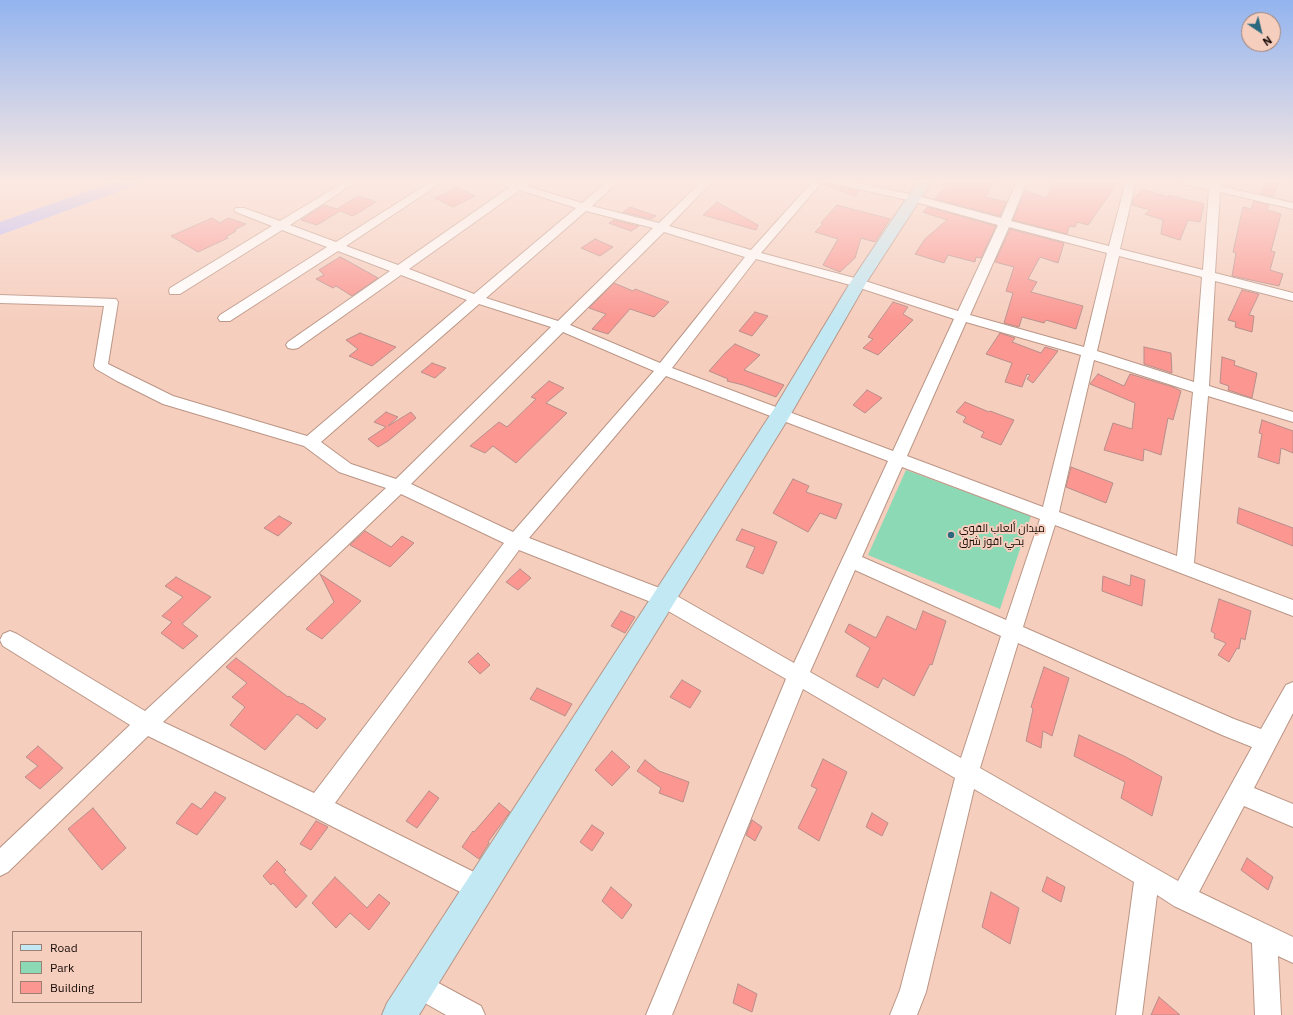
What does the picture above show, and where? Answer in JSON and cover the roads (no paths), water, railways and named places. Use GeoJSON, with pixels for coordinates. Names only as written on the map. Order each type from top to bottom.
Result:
{"type":"FeatureCollection","features":[{"type":"Feature","properties":{"kind":"street"},"geometry":{"type":"LineString","coordinates":[[175,291],[275,228]]}},
{"type":"Feature","properties":{"kind":"street"},"geometry":{"type":"LineString","coordinates":[[289,228],[476,299],[561,326],[663,370],[1293,608]]}},
{"type":"Feature","properties":{"kind":"street"},"geometry":{"type":"LineString","coordinates":[[225,318],[367,228]]}},
{"type":"Feature","properties":{"kind":"street"},"geometry":{"type":"LineString","coordinates":[[293,345],[458,228]]}},
{"type":"Feature","properties":{"kind":"street"},"geometry":{"type":"LineString","coordinates":[[310,442],[559,228]]}},
{"type":"Feature","properties":{"kind":"street"},"geometry":{"type":"LineString","coordinates":[[0,864],[147,723],[399,486],[660,228]]}},
{"type":"Feature","properties":{"kind":"street"},"geometry":{"type":"LineString","coordinates":[[665,228],[753,255],[858,283],[962,317],[1089,353],[1201,389],[1293,416]]}},
{"type":"Feature","properties":{"kind":"street"},"geometry":{"type":"LineString","coordinates":[[318,807],[516,541],[663,370],[753,255],[776,228]]}},
{"type":"Feature","properties":{"kind":"street"},"geometry":{"type":"LineString","coordinates":[[399,1015],[781,414],[858,283],[894,228]]}},
{"type":"Feature","properties":{"kind":"street"},"geometry":{"type":"LineString","coordinates":[[660,1015],[798,676],[1003,228]]}},
{"type":"Feature","properties":{"kind":"street"},"geometry":{"type":"LineString","coordinates":[[1026,228],[1209,277],[1293,297]]}},
{"type":"Feature","properties":{"kind":"street"},"geometry":{"type":"LineString","coordinates":[[903,1015],[914,992],[967,773],[1049,517],[1120,228]]}},
{"type":"Feature","properties":{"kind":"street"},"geometry":{"type":"LineString","coordinates":[[1185,568],[1201,389],[1212,228]]}},
{"type":"Feature","properties":{"kind":"street"},"geometry":{"type":"LineString","coordinates":[[0,299],[111,302],[102,366],[122,378],[168,400],[310,442],[344,468],[399,486],[516,541],[663,598],[1147,877],[1183,897],[1293,950]]}},
{"type":"Feature","properties":{"kind":"street"},"geometry":{"type":"LineString","coordinates":[[851,560],[1230,728],[1266,742]]}},
{"type":"Feature","properties":{"kind":"street"},"geometry":{"type":"LineString","coordinates":[[10,640],[161,732],[318,807],[479,888]]}},
{"type":"Feature","properties":{"kind":"street"},"geometry":{"type":"LineString","coordinates":[[1183,897],[1266,742],[1290,706]]}},
{"type":"Feature","properties":{"kind":"street"},"geometry":{"type":"LineString","coordinates":[[1239,792],[1293,816]]}},
{"type":"Feature","properties":{"kind":"street"},"geometry":{"type":"LineString","coordinates":[[1129,1015],[1147,877]]}},
{"type":"Feature","properties":{"kind":"street"},"geometry":{"type":"LineString","coordinates":[[1264,936],[1268,1015]]}},
{"type":"Feature","properties":{"kind":"street"},"geometry":{"type":"LineString","coordinates":[[418,985],[472,1015]]}},
{"type":"Feature","properties":{"kind":"place","name":"ميدان ألعاب القوي بحي اقوز شرق"},"geometry":{"type":"Point","coordinates":[951,535]}}]}
